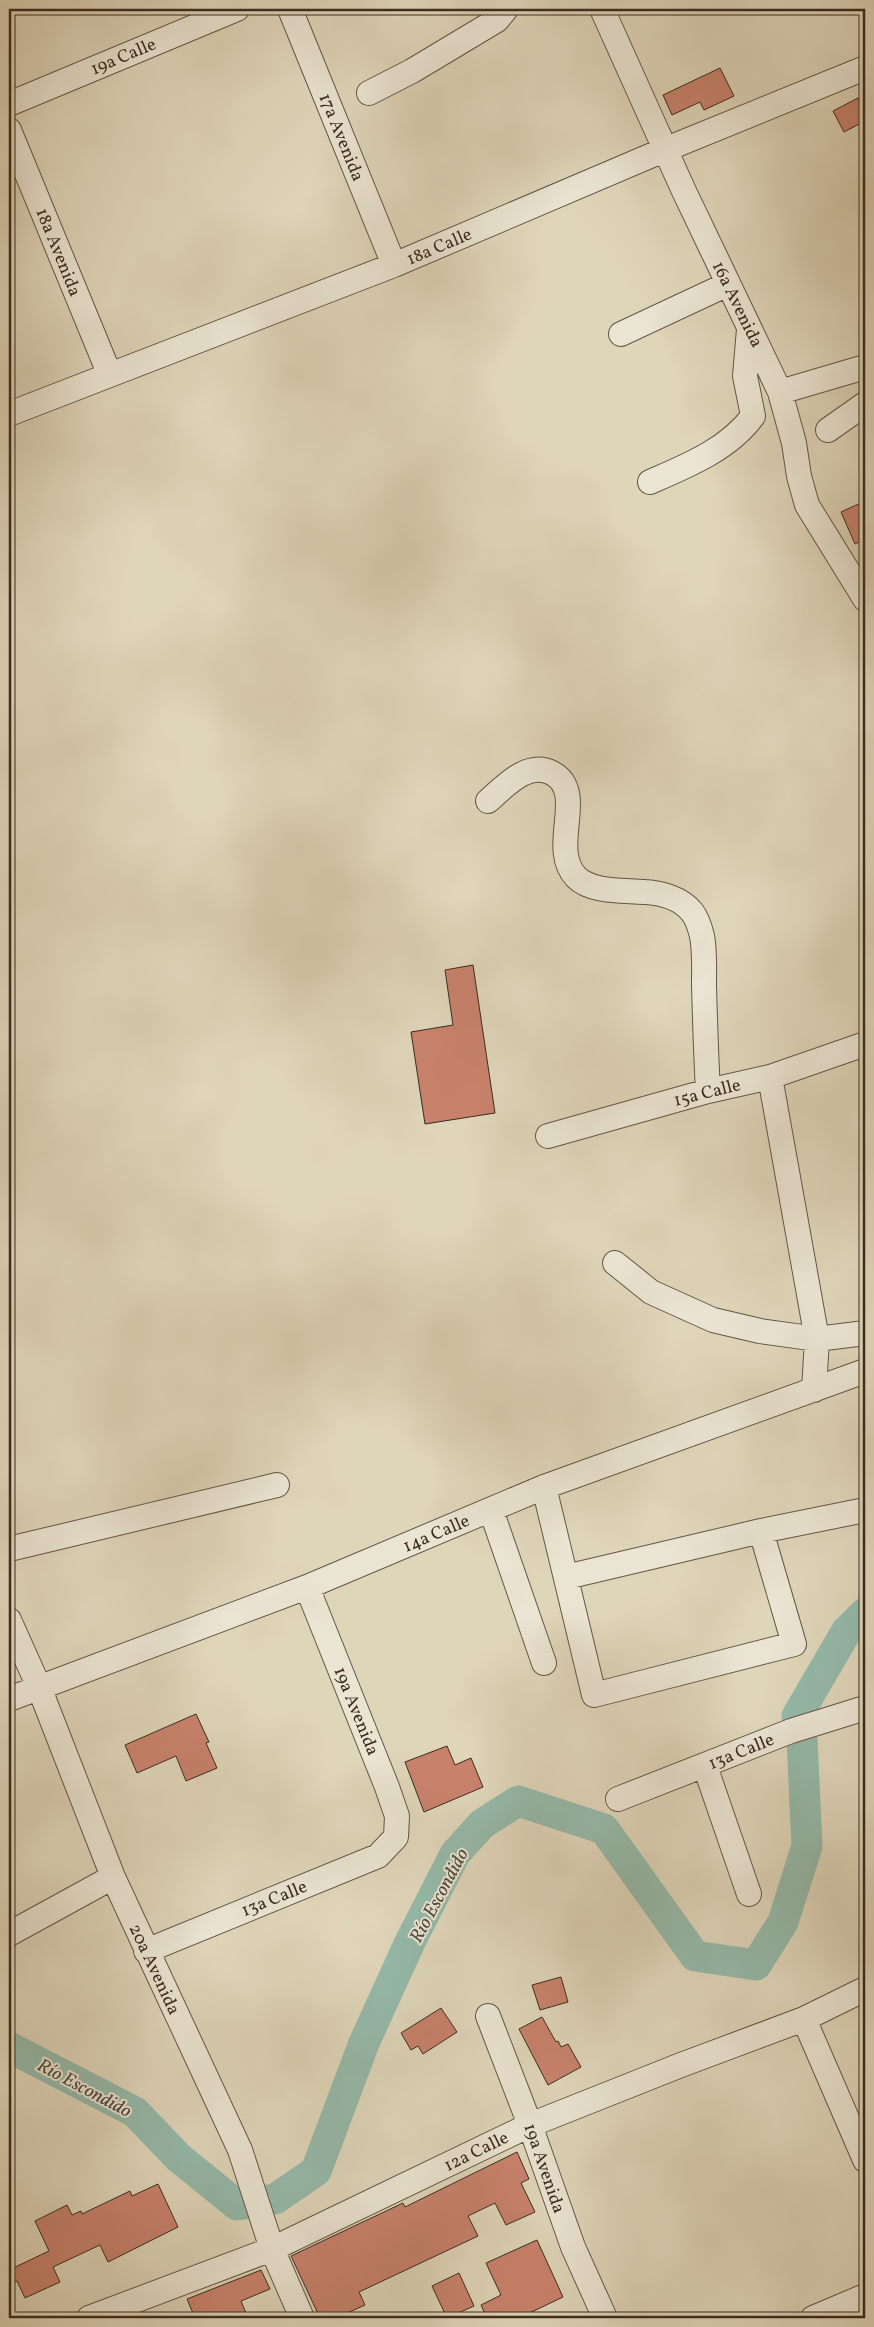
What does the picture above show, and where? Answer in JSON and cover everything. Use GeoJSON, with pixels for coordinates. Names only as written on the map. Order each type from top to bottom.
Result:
{"type":"FeatureCollection","features":[{"type":"Feature","properties":{"kind":"street","name":"19a Calle"},"geometry":{"type":"LineString","coordinates":[[9,104],[237,9]]}},
{"type":"Feature","properties":{"kind":"street","name":"17a Avenida"},"geometry":{"type":"LineString","coordinates":[[290,9],[394,265]]}},
{"type":"Feature","properties":{"kind":"street"},"geometry":{"type":"LineString","coordinates":[[369,92],[412,71],[497,20],[506,9]]}},
{"type":"Feature","properties":{"kind":"street","name":"16a Avenida"},"geometry":{"type":"LineString","coordinates":[[602,9],[664,150],[780,392],[794,443],[799,476],[807,506],[865,599]]}},
{"type":"Feature","properties":{"kind":"street","name":"18a Calle"},"geometry":{"type":"LineString","coordinates":[[9,414],[109,373],[394,265],[664,150],[865,68]]}},
{"type":"Feature","properties":{"kind":"street","name":"18a Avenida"},"geometry":{"type":"LineString","coordinates":[[9,130],[109,373]]}},
{"type":"Feature","properties":{"kind":"street"},"geometry":{"type":"LineString","coordinates":[[620,334],[728,284]]}},
{"type":"Feature","properties":{"kind":"street"},"geometry":{"type":"LineString","coordinates":[[650,482],[708,454],[743,429],[753,416],[745,376],[750,329]]}},
{"type":"Feature","properties":{"kind":"street"},"geometry":{"type":"LineString","coordinates":[[780,392],[865,368]]}},
{"type":"Feature","properties":{"kind":"street"},"geometry":{"type":"LineString","coordinates":[[828,430],[865,404]]}},
{"type":"Feature","properties":{"kind":"street"},"geometry":{"type":"LineString","coordinates":[[488,801],[513,779],[530,771],[546,769],[558,776],[566,786],[569,802],[565,850],[575,876],[585,884],[598,887],[651,892],[667,896],[682,903],[693,912],[702,938],[708,1091]]}},
{"type":"Feature","properties":{"kind":"street","name":"15a Calle"},"geometry":{"type":"LineString","coordinates":[[548,1136],[708,1091],[770,1077],[865,1044]]}},
{"type":"Feature","properties":{"kind":"street"},"geometry":{"type":"LineString","coordinates":[[770,1077],[817,1340],[814,1390]]}},
{"type":"Feature","properties":{"kind":"street"},"geometry":{"type":"LineString","coordinates":[[615,1263],[651,1292],[713,1320],[760,1331],[817,1340],[865,1333]]}},
{"type":"Feature","properties":{"kind":"street","name":"14a Calle"},"geometry":{"type":"LineString","coordinates":[[9,1699],[307,1587],[544,1487],[865,1371]]}},
{"type":"Feature","properties":{"kind":"street"},"geometry":{"type":"LineString","coordinates":[[9,1549],[277,1485]]}},
{"type":"Feature","properties":{"kind":"street"},"geometry":{"type":"LineString","coordinates":[[544,1487],[594,1695],[794,1644],[761,1531]]}},
{"type":"Feature","properties":{"kind":"street"},"geometry":{"type":"LineString","coordinates":[[491,1510],[544,1663]]}},
{"type":"Feature","properties":{"kind":"street"},"geometry":{"type":"LineString","coordinates":[[566,1577],[761,1531],[865,1510]]}},
{"type":"Feature","properties":{"kind":"street","name":"19a Avenida"},"geometry":{"type":"LineString","coordinates":[[307,1587],[388,1787],[397,1816],[396,1837]]}},
{"type":"Feature","properties":{"kind":"street","name":"20a Avenida"},"geometry":{"type":"LineString","coordinates":[[9,1620],[39,1687],[113,1876],[146,1951],[240,2150],[272,2249],[302,2318]]}},
{"type":"Feature","properties":{"kind":"street","name":"13a Calle"},"geometry":{"type":"LineString","coordinates":[[618,1798],[799,1728],[865,1708]]}},
{"type":"Feature","properties":{"kind":"street"},"geometry":{"type":"LineString","coordinates":[[704,1766],[749,1894]]}},
{"type":"Feature","properties":{"kind":"street","name":"13a Calle"},"geometry":{"type":"LineString","coordinates":[[146,1951],[378,1856],[396,1837]]}},
{"type":"Feature","properties":{"kind":"street"},"geometry":{"type":"LineString","coordinates":[[9,1934],[113,1876]]}},
{"type":"Feature","properties":{"kind":"street","name":"12a Calle"},"geometry":{"type":"LineString","coordinates":[[89,2318],[272,2249],[530,2125],[681,2065],[804,2020],[865,1989]]}},
{"type":"Feature","properties":{"kind":"street","name":"19a Avenida"},"geometry":{"type":"LineString","coordinates":[[488,2016],[530,2125],[573,2247],[605,2318]]}},
{"type":"Feature","properties":{"kind":"street"},"geometry":{"type":"LineString","coordinates":[[804,2020],[865,2160]]}},
{"type":"Feature","properties":{"kind":"street"},"geometry":{"type":"LineString","coordinates":[[813,2318],[865,2296]]}},
{"type":"Feature","properties":{"kind":"building"},"geometry":{"type":"Polygon","coordinates":[[[720,68],[734,96],[704,110],[700,102],[672,115],[663,95],[720,68]]]}},
{"type":"Feature","properties":{"kind":"building"},"geometry":{"type":"Polygon","coordinates":[[[858,98],[865,112],[865,121],[844,132],[833,111],[858,98]]]}},
{"type":"Feature","properties":{"kind":"building"},"geometry":{"type":"Polygon","coordinates":[[[865,501],[865,539],[855,544],[841,512],[865,501]]]}},
{"type":"Feature","properties":{"kind":"building"},"geometry":{"type":"Polygon","coordinates":[[[473,965],[495,1113],[425,1124],[411,1032],[453,1025],[445,970],[473,965]]]}},
{"type":"Feature","properties":{"kind":"building"},"geometry":{"type":"Polygon","coordinates":[[[196,1714],[209,1742],[206,1743],[217,1768],[186,1781],[176,1756],[137,1773],[125,1745],[196,1714]]]}},
{"type":"Feature","properties":{"kind":"building"},"geometry":{"type":"Polygon","coordinates":[[[447,1746],[455,1765],[471,1758],[483,1787],[424,1812],[405,1762],[447,1746]]]}},
{"type":"Feature","properties":{"kind":"building"},"geometry":{"type":"Polygon","coordinates":[[[561,1977],[568,2002],[540,2010],[532,1985],[561,1977]]]}},
{"type":"Feature","properties":{"kind":"building"},"geometry":{"type":"Polygon","coordinates":[[[441,2008],[457,2032],[423,2054],[418,2046],[411,2050],[401,2033],[441,2008]]]}},
{"type":"Feature","properties":{"kind":"building"},"geometry":{"type":"Polygon","coordinates":[[[542,2017],[556,2042],[558,2041],[561,2047],[568,2044],[581,2067],[548,2085],[519,2029],[542,2017]]]}},
{"type":"Feature","properties":{"kind":"building"},"geometry":{"type":"Polygon","coordinates":[[[517,2152],[529,2179],[521,2183],[535,2212],[506,2225],[495,2203],[468,2216],[478,2236],[359,2292],[365,2305],[336,2318],[320,2318],[291,2256],[403,2203],[405,2207],[517,2152]]]}},
{"type":"Feature","properties":{"kind":"building"},"geometry":{"type":"Polygon","coordinates":[[[158,2184],[178,2227],[108,2262],[100,2245],[53,2267],[60,2282],[25,2298],[17,2281],[9,2284],[9,2270],[49,2251],[35,2221],[67,2205],[72,2215],[81,2211],[82,2214],[130,2191],[132,2196],[158,2184]]]}},
{"type":"Feature","properties":{"kind":"building"},"geometry":{"type":"Polygon","coordinates":[[[537,2240],[563,2297],[519,2318],[487,2318],[481,2305],[501,2295],[486,2263],[537,2240]]]}},
{"type":"Feature","properties":{"kind":"building"},"geometry":{"type":"Polygon","coordinates":[[[261,2270],[270,2289],[241,2301],[248,2318],[195,2318],[187,2299],[261,2270]]]}},
{"type":"Feature","properties":{"kind":"building"},"geometry":{"type":"Polygon","coordinates":[[[459,2273],[474,2306],[447,2318],[432,2286],[459,2273]]]}},
{"type":"Feature","properties":{"kind":"waterway","name":"Río Escondido"},"geometry":{"type":"LineString","coordinates":[[9,2047],[135,2112],[178,2157],[237,2205],[275,2199],[316,2171],[364,2043],[410,1942],[455,1854],[482,1824],[518,1801],[604,1829],[695,1956],[756,1965],[783,1922],[807,1846],[802,1739],[797,1716],[846,1632],[865,1613]]}}]}
